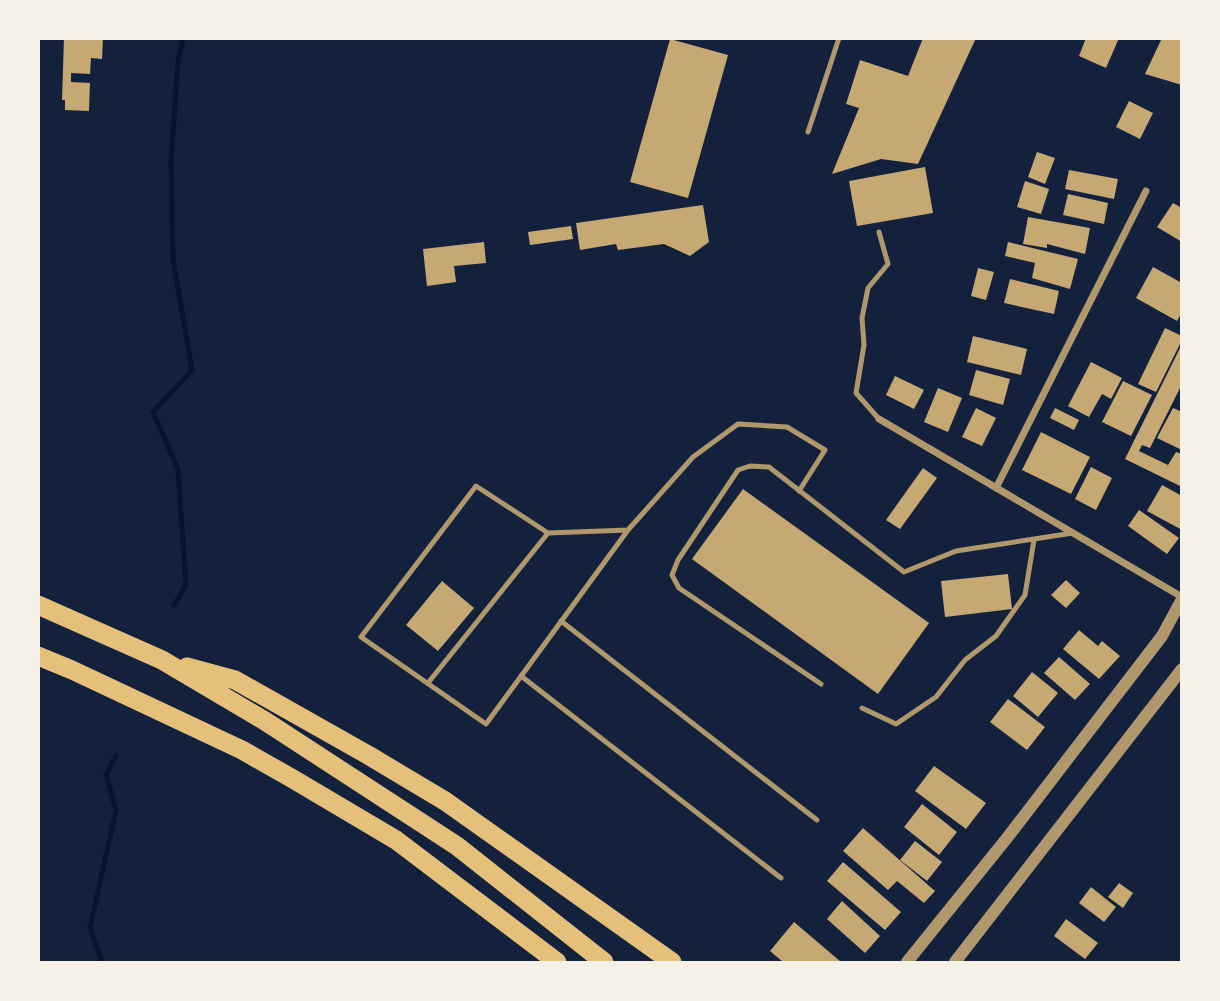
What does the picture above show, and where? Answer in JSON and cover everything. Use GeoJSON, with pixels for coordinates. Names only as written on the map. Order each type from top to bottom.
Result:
{"type":"FeatureCollection","features":[{"type":"Feature","properties":{"kind":"highway"},"geometry":{"type":"LineString","coordinates":[[38,605],[162,660],[265,721],[457,846],[604,962]]}},
{"type":"Feature","properties":{"kind":"highway"},"geometry":{"type":"LineString","coordinates":[[38,656],[201,730],[293,779],[396,840],[556,962]]}},
{"type":"Feature","properties":{"kind":"highway"},"geometry":{"type":"LineString","coordinates":[[162,660],[235,680],[368,755],[445,801],[672,962]]}},
{"type":"Feature","properties":{"kind":"street"},"geometry":{"type":"LineString","coordinates":[[996,488],[1146,191]]}},
{"type":"Feature","properties":{"kind":"street"},"geometry":{"type":"LineString","coordinates":[[879,419],[1181,598],[1162,636],[1007,838],[906,962]]}},
{"type":"Feature","properties":{"kind":"street"},"geometry":{"type":"LineString","coordinates":[[955,962],[1181,669]]}},
{"type":"Feature","properties":{"kind":"lane"},"geometry":{"type":"LineString","coordinates":[[808,132],[839,38]]}},
{"type":"Feature","properties":{"kind":"lane"},"geometry":{"type":"LineString","coordinates":[[878,232],[888,264],[868,288],[862,318],[864,345],[856,393],[879,419]]}},
{"type":"Feature","properties":{"kind":"lane"},"geometry":{"type":"LineString","coordinates":[[628,530],[548,533],[477,486],[361,637],[486,724],[628,530],[693,457],[738,424],[787,427],[825,450],[799,491]]}},
{"type":"Feature","properties":{"kind":"lane"},"geometry":{"type":"LineString","coordinates":[[821,684],[679,588],[672,575],[678,560],[738,470],[750,466],[769,467],[904,572],[956,551],[1073,533]]}},
{"type":"Feature","properties":{"kind":"lane"},"geometry":{"type":"LineString","coordinates":[[428,683],[548,533]]}},
{"type":"Feature","properties":{"kind":"lane"},"geometry":{"type":"LineString","coordinates":[[862,708],[895,724],[936,697],[965,660],[996,635],[1025,595],[1034,540]]}},
{"type":"Feature","properties":{"kind":"lane"},"geometry":{"type":"LineString","coordinates":[[561,621],[817,820]]}},
{"type":"Feature","properties":{"kind":"lane"},"geometry":{"type":"LineString","coordinates":[[521,676],[781,878]]}},
{"type":"Feature","properties":{"kind":"building"},"geometry":{"type":"Polygon","coordinates":[[[64,38],[103,38],[102,59],[91,58],[90,74],[71,73],[71,82],[90,83],[89,111],[65,110],[65,100],[62,100],[64,38]]]}},
{"type":"Feature","properties":{"kind":"building"},"geometry":{"type":"Polygon","coordinates":[[[923,38],[976,38],[918,164],[881,159],[832,174],[859,108],[846,104],[860,60],[908,76],[923,38]]]}},
{"type":"Feature","properties":{"kind":"building"},"geometry":{"type":"Polygon","coordinates":[[[1086,38],[1119,38],[1106,68],[1079,56],[1086,38]]]}},
{"type":"Feature","properties":{"kind":"building"},"geometry":{"type":"Polygon","coordinates":[[[1162,38],[1182,38],[1182,85],[1145,74],[1162,38]]]}},
{"type":"Feature","properties":{"kind":"building"},"geometry":{"type":"Polygon","coordinates":[[[670,39],[728,55],[688,198],[630,182],[670,39]]]}},
{"type":"Feature","properties":{"kind":"building"},"geometry":{"type":"Polygon","coordinates":[[[1129,101],[1153,113],[1140,139],[1116,127],[1129,101]]]}},
{"type":"Feature","properties":{"kind":"building"},"geometry":{"type":"Polygon","coordinates":[[[1037,152],[1055,158],[1045,184],[1028,177],[1037,152]]]}},
{"type":"Feature","properties":{"kind":"building"},"geometry":{"type":"Polygon","coordinates":[[[925,167],[933,213],[857,226],[849,181],[925,167]]]}},
{"type":"Feature","properties":{"kind":"building"},"geometry":{"type":"Polygon","coordinates":[[[1069,170],[1118,179],[1114,199],[1065,189],[1069,170]]]}},
{"type":"Feature","properties":{"kind":"building"},"geometry":{"type":"Polygon","coordinates":[[[1025,181],[1049,189],[1041,214],[1017,207],[1025,181]]]}},
{"type":"Feature","properties":{"kind":"building"},"geometry":{"type":"Polygon","coordinates":[[[1068,194],[1108,203],[1104,224],[1063,215],[1068,194]]]}},
{"type":"Feature","properties":{"kind":"building"},"geometry":{"type":"Polygon","coordinates":[[[1173,203],[1182,208],[1182,242],[1157,227],[1173,203]]]}},
{"type":"Feature","properties":{"kind":"building"},"geometry":{"type":"Polygon","coordinates":[[[703,205],[709,242],[690,256],[664,244],[618,250],[616,244],[580,250],[576,223],[703,205]]]}},
{"type":"Feature","properties":{"kind":"building"},"geometry":{"type":"Polygon","coordinates":[[[1028,217],[1090,228],[1085,254],[1047,244],[1047,248],[1023,244],[1028,217]]]}},
{"type":"Feature","properties":{"kind":"building"},"geometry":{"type":"Polygon","coordinates":[[[571,226],[573,239],[530,245],[528,232],[571,226]]]}},
{"type":"Feature","properties":{"kind":"building"},"geometry":{"type":"Polygon","coordinates":[[[484,242],[486,263],[454,266],[456,282],[427,286],[423,249],[484,242]]]}},
{"type":"Feature","properties":{"kind":"building"},"geometry":{"type":"Polygon","coordinates":[[[1008,242],[1078,259],[1070,289],[1032,278],[1035,263],[1005,256],[1008,242]]]}},
{"type":"Feature","properties":{"kind":"building"},"geometry":{"type":"Polygon","coordinates":[[[1153,267],[1182,283],[1182,312],[1177,321],[1136,298],[1153,267]]]}},
{"type":"Feature","properties":{"kind":"building"},"geometry":{"type":"Polygon","coordinates":[[[978,268],[994,272],[986,300],[971,296],[978,268]]]}},
{"type":"Feature","properties":{"kind":"building"},"geometry":{"type":"Polygon","coordinates":[[[1010,279],[1059,291],[1054,314],[1004,303],[1010,279]]]}},
{"type":"Feature","properties":{"kind":"building"},"geometry":{"type":"Polygon","coordinates":[[[1165,328],[1182,336],[1182,340],[1156,392],[1138,384],[1165,328]]]}},
{"type":"Feature","properties":{"kind":"building"},"geometry":{"type":"Polygon","coordinates":[[[973,336],[1027,349],[1021,375],[967,362],[973,336]]]}},
{"type":"Feature","properties":{"kind":"building"},"geometry":{"type":"Polygon","coordinates":[[[1182,344],[1182,384],[1150,448],[1142,445],[1139,451],[1168,465],[1176,452],[1182,454],[1182,487],[1125,459],[1182,344]]]}},
{"type":"Feature","properties":{"kind":"building"},"geometry":{"type":"Polygon","coordinates":[[[1091,362],[1122,378],[1111,399],[1102,394],[1089,417],[1068,406],[1091,362]]]}},
{"type":"Feature","properties":{"kind":"building"},"geometry":{"type":"Polygon","coordinates":[[[976,370],[1010,379],[1003,405],[969,395],[976,370]]]}},
{"type":"Feature","properties":{"kind":"building"},"geometry":{"type":"Polygon","coordinates":[[[895,376],[924,390],[914,409],[886,395],[895,376]]]}},
{"type":"Feature","properties":{"kind":"building"},"geometry":{"type":"Polygon","coordinates":[[[1123,381],[1152,395],[1131,436],[1102,422],[1123,381]]]}},
{"type":"Feature","properties":{"kind":"building"},"geometry":{"type":"Polygon","coordinates":[[[938,388],[962,398],[948,432],[924,422],[938,388]]]}},
{"type":"Feature","properties":{"kind":"building"},"geometry":{"type":"Polygon","coordinates":[[[976,408],[996,418],[982,446],[962,437],[976,408]]]}},
{"type":"Feature","properties":{"kind":"building"},"geometry":{"type":"Polygon","coordinates":[[[1055,408],[1079,420],[1074,430],[1050,418],[1055,408]]]}},
{"type":"Feature","properties":{"kind":"building"},"geometry":{"type":"Polygon","coordinates":[[[1173,408],[1182,412],[1182,450],[1157,438],[1173,408]]]}},
{"type":"Feature","properties":{"kind":"building"},"geometry":{"type":"Polygon","coordinates":[[[1041,432],[1090,457],[1071,494],[1022,470],[1041,432]]]}},
{"type":"Feature","properties":{"kind":"building"},"geometry":{"type":"Polygon","coordinates":[[[1091,467],[1112,478],[1096,510],[1075,499],[1091,467]]]}},
{"type":"Feature","properties":{"kind":"building"},"geometry":{"type":"Polygon","coordinates":[[[923,468],[937,478],[900,529],[886,520],[923,468]]]}},
{"type":"Feature","properties":{"kind":"building"},"geometry":{"type":"Polygon","coordinates":[[[1162,485],[1182,496],[1182,530],[1147,511],[1162,485]]]}},
{"type":"Feature","properties":{"kind":"building"},"geometry":{"type":"Polygon","coordinates":[[[743,489],[929,623],[878,694],[692,559],[743,489]]]}},
{"type":"Feature","properties":{"kind":"building"},"geometry":{"type":"Polygon","coordinates":[[[1139,510],[1179,538],[1167,554],[1128,526],[1139,510]]]}},
{"type":"Feature","properties":{"kind":"building"},"geometry":{"type":"Polygon","coordinates":[[[1008,574],[1012,609],[945,617],[941,581],[1008,574]]]}},
{"type":"Feature","properties":{"kind":"building"},"geometry":{"type":"Polygon","coordinates":[[[1066,580],[1080,593],[1066,608],[1051,595],[1066,580]]]}},
{"type":"Feature","properties":{"kind":"building"},"geometry":{"type":"Polygon","coordinates":[[[442,581],[474,608],[438,651],[406,625],[442,581]]]}},
{"type":"Feature","properties":{"kind":"building"},"geometry":{"type":"Polygon","coordinates":[[[1079,630],[1098,646],[1102,641],[1120,656],[1099,679],[1063,649],[1079,630]]]}},
{"type":"Feature","properties":{"kind":"building"},"geometry":{"type":"Polygon","coordinates":[[[1059,657],[1090,684],[1075,700],[1044,673],[1059,657]]]}},
{"type":"Feature","properties":{"kind":"building"},"geometry":{"type":"Polygon","coordinates":[[[1032,672],[1058,693],[1038,717],[1013,696],[1032,672]]]}},
{"type":"Feature","properties":{"kind":"building"},"geometry":{"type":"Polygon","coordinates":[[[1008,699],[1045,727],[1027,750],[990,722],[1008,699]]]}},
{"type":"Feature","properties":{"kind":"building"},"geometry":{"type":"Polygon","coordinates":[[[934,766],[986,803],[966,829],[915,791],[934,766]]]}},
{"type":"Feature","properties":{"kind":"building"},"geometry":{"type":"Polygon","coordinates":[[[922,804],[957,832],[939,855],[904,827],[922,804]]]}},
{"type":"Feature","properties":{"kind":"building"},"geometry":{"type":"Polygon","coordinates":[[[863,828],[935,891],[924,903],[897,881],[888,890],[843,851],[863,828]]]}},
{"type":"Feature","properties":{"kind":"building"},"geometry":{"type":"Polygon","coordinates":[[[915,841],[942,862],[927,881],[900,860],[915,841]]]}},
{"type":"Feature","properties":{"kind":"building"},"geometry":{"type":"Polygon","coordinates":[[[843,862],[901,912],[885,930],[827,881],[843,862]]]}},
{"type":"Feature","properties":{"kind":"building"},"geometry":{"type":"Polygon","coordinates":[[[1119,883],[1133,893],[1123,908],[1108,897],[1119,883]]]}},
{"type":"Feature","properties":{"kind":"building"},"geometry":{"type":"Polygon","coordinates":[[[1091,887],[1116,907],[1104,922],[1079,903],[1091,887]]]}},
{"type":"Feature","properties":{"kind":"building"},"geometry":{"type":"Polygon","coordinates":[[[842,901],[880,936],[865,953],[827,919],[842,901]]]}},
{"type":"Feature","properties":{"kind":"building"},"geometry":{"type":"Polygon","coordinates":[[[1066,919],[1098,943],[1085,959],[1054,936],[1066,919]]]}},
{"type":"Feature","properties":{"kind":"building"},"geometry":{"type":"Polygon","coordinates":[[[794,922],[841,962],[783,962],[770,951],[794,922]]]}},
{"type":"Feature","properties":{"kind":"waterway"},"geometry":{"type":"LineString","coordinates":[[174,605],[186,585],[178,469],[153,412],[192,370],[173,259],[171,159],[178,62],[183,38]]}},
{"type":"Feature","properties":{"kind":"waterway"},"geometry":{"type":"LineString","coordinates":[[102,962],[90,928],[116,810],[106,775],[116,755]]}}]}
